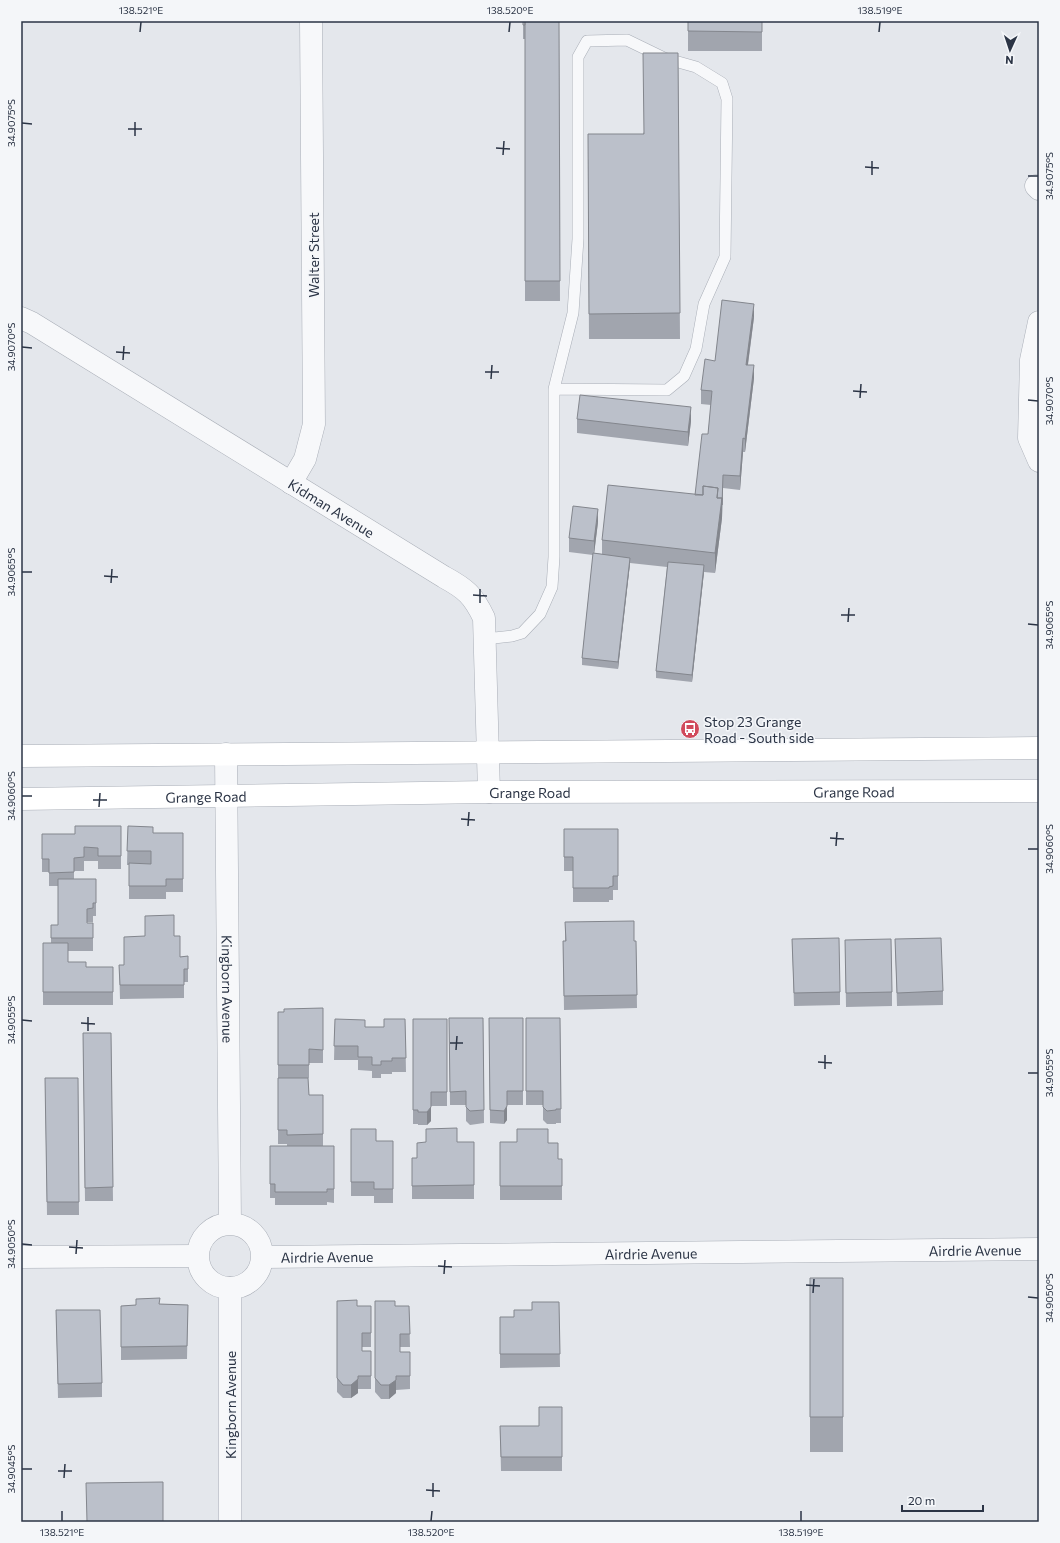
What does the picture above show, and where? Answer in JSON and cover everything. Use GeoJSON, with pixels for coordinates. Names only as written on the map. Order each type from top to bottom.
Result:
{"type":"FeatureCollection","features":[{"type":"Feature","properties":{"kind":"main road"},"geometry":{"type":"LineString","coordinates":[[21,756],[1039,748]]}},
{"type":"Feature","properties":{"kind":"main road","name":"Grange Road"},"geometry":{"type":"LineString","coordinates":[[21,799],[489,792],[1039,791]]}},
{"type":"Feature","properties":{"kind":"street","name":"Walter Street"},"geometry":{"type":"LineString","coordinates":[[291,483],[305,459],[314,424],[311,21]]}},
{"type":"Feature","properties":{"kind":"street","name":"Kidman Avenue"},"geometry":{"type":"LineString","coordinates":[[21,318],[32,323],[444,577],[463,587],[476,602],[484,618],[489,792]]}},
{"type":"Feature","properties":{"kind":"street"},"geometry":{"type":"LineString","coordinates":[[1039,322],[1031,360],[1029,402],[1029,438],[1039,461]]}},
{"type":"Feature","properties":{"kind":"street","name":"Kingborn Avenue"},"geometry":{"type":"LineString","coordinates":[[226,754],[225,795],[230,1223]]}},
{"type":"Feature","properties":{"kind":"street"},"geometry":{"type":"LineString","coordinates":[[230,1223],[242,1225],[254,1234],[260,1244],[263,1257],[258,1271],[251,1280],[241,1286],[230,1288],[216,1285],[206,1277],[199,1266],[197,1256],[198,1248],[202,1239],[209,1231],[217,1226],[230,1223]]}},
{"type":"Feature","properties":{"kind":"street","name":"Airdrie Avenue"},"geometry":{"type":"LineString","coordinates":[[263,1257],[1039,1249]]}},
{"type":"Feature","properties":{"kind":"street"},"geometry":{"type":"LineString","coordinates":[[21,1257],[197,1256]]}},
{"type":"Feature","properties":{"kind":"street","name":"Kingborn Avenue"},"geometry":{"type":"LineString","coordinates":[[230,1288],[230,1522]]}},
{"type":"Feature","properties":{"kind":"lane"},"geometry":{"type":"LineString","coordinates":[[485,639],[512,636],[522,633],[540,614],[552,587],[554,550],[554,389],[573,313],[578,239],[578,57],[587,41],[627,40],[664,58],[696,67],[722,83],[727,99],[725,257],[704,304],[696,349],[684,376],[667,390],[554,389]]}},
{"type":"Feature","properties":{"kind":"building"},"geometry":{"type":"Polygon","coordinates":[[[525,21],[559,21],[560,281],[525,281],[525,21]]]}},
{"type":"Feature","properties":{"kind":"building"},"geometry":{"type":"Polygon","coordinates":[[[688,21],[762,21],[762,32],[688,31],[688,21]]]}},
{"type":"Feature","properties":{"kind":"building"},"geometry":{"type":"Polygon","coordinates":[[[643,53],[678,53],[680,313],[589,314],[588,134],[644,134],[643,53]]]}},
{"type":"Feature","properties":{"kind":"building"},"geometry":{"type":"Polygon","coordinates":[[[722,300],[754,304],[746,365],[754,365],[745,439],[743,438],[740,476],[723,475],[722,505],[722,498],[717,498],[718,488],[703,486],[703,495],[695,495],[702,434],[708,434],[712,391],[701,390],[705,359],[715,361],[722,300]]]}},
{"type":"Feature","properties":{"kind":"building"},"geometry":{"type":"Polygon","coordinates":[[[580,395],[691,407],[688,432],[577,419],[580,395]]]}},
{"type":"Feature","properties":{"kind":"building"},"geometry":{"type":"Polygon","coordinates":[[[608,485],[703,495],[703,486],[718,488],[717,498],[722,498],[715,553],[602,540],[608,485]]]}},
{"type":"Feature","properties":{"kind":"building"},"geometry":{"type":"Polygon","coordinates":[[[573,506],[598,509],[594,541],[569,538],[573,506]]]}},
{"type":"Feature","properties":{"kind":"building"},"geometry":{"type":"Polygon","coordinates":[[[593,553],[630,558],[618,662],[582,658],[593,553]]]}},
{"type":"Feature","properties":{"kind":"building"},"geometry":{"type":"Polygon","coordinates":[[[668,562],[704,565],[692,675],[656,671],[668,562]]]}},
{"type":"Feature","properties":{"kind":"building"},"geometry":{"type":"Polygon","coordinates":[[[75,826],[121,826],[121,856],[98,856],[98,848],[84,847],[84,857],[74,858],[74,872],[49,873],[49,859],[42,859],[42,834],[75,834],[75,826]]]}},
{"type":"Feature","properties":{"kind":"building"},"geometry":{"type":"Polygon","coordinates":[[[128,826],[153,827],[153,833],[183,833],[183,879],[166,879],[166,886],[129,886],[129,863],[151,864],[151,851],[127,851],[128,826]]]}},
{"type":"Feature","properties":{"kind":"building"},"geometry":{"type":"Polygon","coordinates":[[[564,829],[618,829],[618,876],[613,876],[613,886],[609,888],[573,888],[573,857],[564,857],[564,829]]]}},
{"type":"Feature","properties":{"kind":"building"},"geometry":{"type":"Polygon","coordinates":[[[58,879],[96,879],[96,903],[93,903],[93,908],[87,909],[87,923],[93,923],[93,938],[51,938],[51,925],[58,925],[58,879]]]}},
{"type":"Feature","properties":{"kind":"building"},"geometry":{"type":"Polygon","coordinates":[[[174,915],[174,936],[180,936],[180,957],[188,956],[188,969],[184,969],[184,985],[120,985],[119,965],[124,965],[124,937],[145,936],[145,916],[174,915]]]}},
{"type":"Feature","properties":{"kind":"building"},"geometry":{"type":"Polygon","coordinates":[[[634,921],[637,995],[564,996],[563,941],[566,941],[565,922],[634,921]]]}},
{"type":"Feature","properties":{"kind":"building"},"geometry":{"type":"Polygon","coordinates":[[[839,938],[840,992],[794,993],[792,939],[839,938]]]}},
{"type":"Feature","properties":{"kind":"building"},"geometry":{"type":"Polygon","coordinates":[[[941,938],[943,991],[897,993],[895,939],[941,938]]]}},
{"type":"Feature","properties":{"kind":"building"},"geometry":{"type":"Polygon","coordinates":[[[891,939],[892,992],[846,993],[845,940],[891,939]]]}},
{"type":"Feature","properties":{"kind":"building"},"geometry":{"type":"Polygon","coordinates":[[[43,943],[68,943],[68,962],[86,962],[86,967],[113,967],[113,992],[43,992],[43,943]]]}},
{"type":"Feature","properties":{"kind":"building"},"geometry":{"type":"Polygon","coordinates":[[[323,1008],[323,1050],[309,1049],[309,1065],[278,1065],[278,1012],[284,1012],[284,1009],[323,1008]]]}},
{"type":"Feature","properties":{"kind":"building"},"geometry":{"type":"Polygon","coordinates":[[[449,1018],[483,1018],[484,1110],[470,1111],[466,1107],[466,1091],[450,1092],[449,1018]]]}},
{"type":"Feature","properties":{"kind":"building"},"geometry":{"type":"Polygon","coordinates":[[[489,1018],[523,1018],[523,1091],[507,1091],[507,1106],[504,1111],[490,1110],[489,1018]]]}},
{"type":"Feature","properties":{"kind":"building"},"geometry":{"type":"Polygon","coordinates":[[[526,1018],[560,1018],[561,1109],[547,1111],[543,1107],[543,1091],[526,1091],[526,1018]]]}},
{"type":"Feature","properties":{"kind":"building"},"geometry":{"type":"Polygon","coordinates":[[[335,1019],[365,1020],[365,1027],[384,1027],[384,1019],[405,1019],[406,1058],[392,1058],[392,1061],[381,1061],[381,1065],[372,1065],[372,1057],[358,1057],[358,1046],[334,1046],[335,1019]]]}},
{"type":"Feature","properties":{"kind":"building"},"geometry":{"type":"Polygon","coordinates":[[[413,1019],[447,1019],[447,1092],[431,1092],[431,1107],[427,1112],[418,1112],[418,1110],[413,1110],[413,1019]]]}},
{"type":"Feature","properties":{"kind":"building"},"geometry":{"type":"Polygon","coordinates":[[[83,1033],[111,1033],[113,1187],[85,1188],[83,1033]]]}},
{"type":"Feature","properties":{"kind":"building"},"geometry":{"type":"Polygon","coordinates":[[[45,1078],[78,1078],[79,1202],[47,1202],[45,1078]]]}},
{"type":"Feature","properties":{"kind":"building"},"geometry":{"type":"Polygon","coordinates":[[[278,1078],[308,1078],[309,1095],[323,1095],[323,1134],[287,1135],[287,1130],[278,1130],[278,1078]]]}},
{"type":"Feature","properties":{"kind":"building"},"geometry":{"type":"Polygon","coordinates":[[[457,1128],[457,1142],[474,1142],[474,1185],[412,1186],[412,1158],[417,1158],[417,1143],[426,1142],[426,1129],[457,1128]]]}},
{"type":"Feature","properties":{"kind":"building"},"geometry":{"type":"Polygon","coordinates":[[[351,1129],[376,1129],[376,1141],[393,1141],[393,1189],[374,1189],[374,1182],[351,1182],[351,1129]]]}},
{"type":"Feature","properties":{"kind":"building"},"geometry":{"type":"Polygon","coordinates":[[[517,1129],[548,1129],[548,1143],[558,1143],[558,1159],[562,1159],[562,1186],[500,1186],[500,1142],[517,1142],[517,1129]]]}},
{"type":"Feature","properties":{"kind":"building"},"geometry":{"type":"Polygon","coordinates":[[[270,1146],[334,1146],[334,1189],[327,1189],[327,1192],[275,1192],[275,1184],[270,1184],[270,1146]]]}},
{"type":"Feature","properties":{"kind":"building"},"geometry":{"type":"Polygon","coordinates":[[[810,1278],[843,1278],[843,1417],[810,1417],[810,1278]]]}},
{"type":"Feature","properties":{"kind":"building"},"geometry":{"type":"Polygon","coordinates":[[[160,1298],[159,1304],[188,1305],[187,1346],[121,1347],[121,1306],[136,1305],[136,1299],[160,1298]]]}},
{"type":"Feature","properties":{"kind":"building"},"geometry":{"type":"Polygon","coordinates":[[[357,1300],[357,1306],[371,1306],[371,1333],[362,1333],[362,1351],[371,1351],[371,1376],[358,1376],[358,1379],[351,1385],[343,1385],[337,1378],[337,1301],[357,1300]]]}},
{"type":"Feature","properties":{"kind":"building"},"geometry":{"type":"Polygon","coordinates":[[[375,1301],[395,1301],[395,1306],[409,1306],[410,1334],[400,1334],[400,1352],[410,1352],[410,1376],[396,1376],[396,1380],[389,1385],[381,1385],[375,1378],[375,1301]]]}},
{"type":"Feature","properties":{"kind":"building"},"geometry":{"type":"Polygon","coordinates":[[[532,1302],[559,1302],[560,1354],[500,1354],[500,1317],[514,1317],[514,1310],[532,1310],[532,1302]]]}},
{"type":"Feature","properties":{"kind":"building"},"geometry":{"type":"Polygon","coordinates":[[[56,1310],[100,1310],[102,1383],[58,1384],[56,1310]]]}},
{"type":"Feature","properties":{"kind":"building"},"geometry":{"type":"Polygon","coordinates":[[[539,1407],[562,1407],[562,1457],[501,1457],[500,1426],[539,1426],[539,1407]]]}},
{"type":"Feature","properties":{"kind":"building"},"geometry":{"type":"Polygon","coordinates":[[[163,1482],[163,1522],[87,1522],[86,1483],[163,1482]]]}},
{"type":"Feature","properties":{"kind":"place","name":"Stop 23 Grange Road - South side"},"geometry":{"type":"Point","coordinates":[690,729]}}]}
